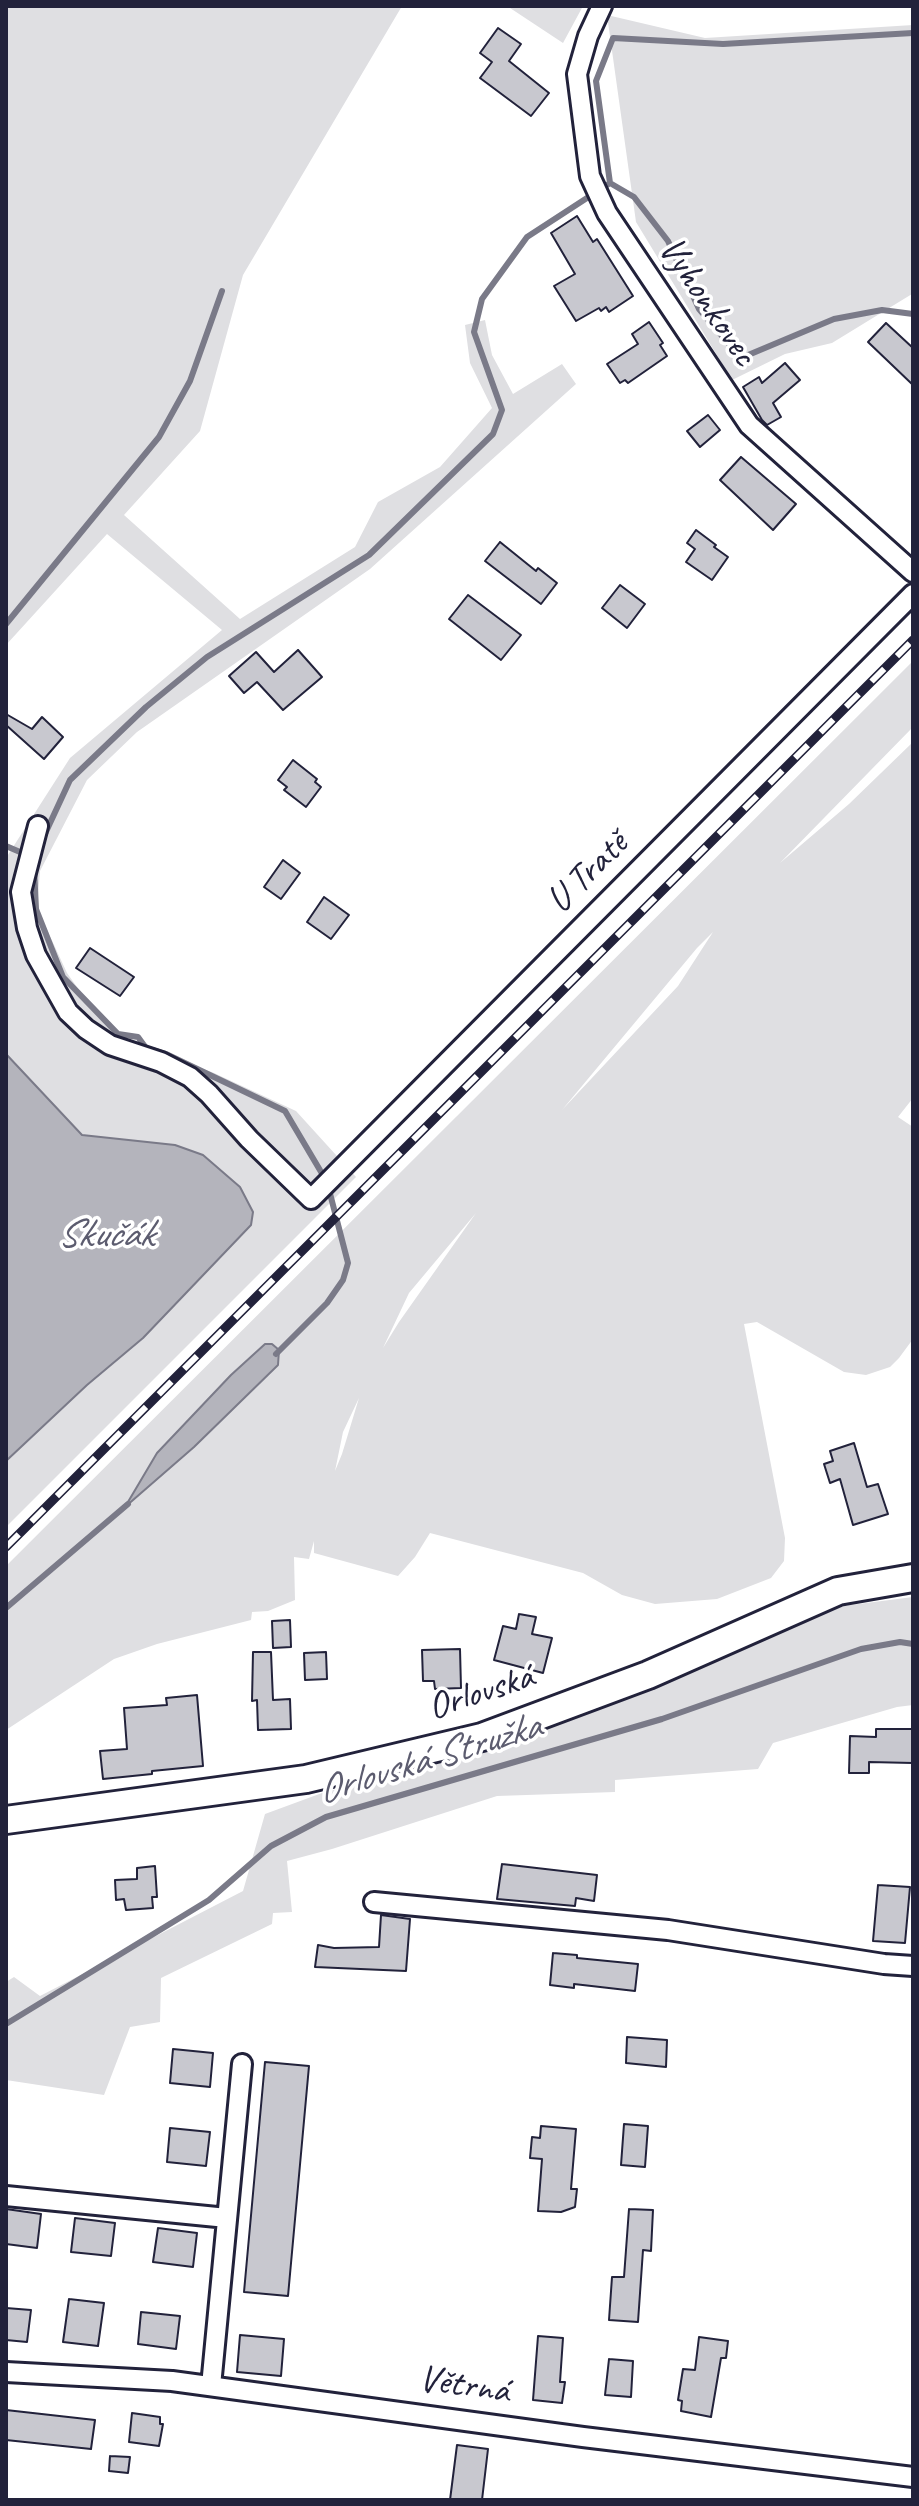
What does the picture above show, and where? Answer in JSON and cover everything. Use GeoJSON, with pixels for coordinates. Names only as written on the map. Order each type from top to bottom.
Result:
{"type":"FeatureCollection","features":[{"type":"Feature","properties":{"kind":"main road","name":"Orlovská"},"geometry":{"type":"LineString","coordinates":[[6,1820],[306,1779],[482,1737],[648,1675],[838,1591],[913,1578]]}},
{"type":"Feature","properties":{"kind":"street","name":"Vyhonkovec"},"geometry":{"type":"LineString","coordinates":[[602,6],[588,36],[577,74],[592,178],[603,204],[749,425],[913,572]]}},
{"type":"Feature","properties":{"kind":"street","name":"U Tratě"},"geometry":{"type":"LineString","coordinates":[[36,834],[21,892],[27,928],[36,955],[68,1012],[110,1045],[161,1062],[190,1077],[249,1139],[314,1195],[913,594]]}},
{"type":"Feature","properties":{"kind":"street"},"geometry":{"type":"LineString","coordinates":[[374,1902],[668,1930],[913,1966]]}},
{"type":"Feature","properties":{"kind":"street"},"geometry":{"type":"LineString","coordinates":[[211,2386],[242,2064]]}},
{"type":"Feature","properties":{"kind":"street"},"geometry":{"type":"LineString","coordinates":[[6,2196],[227,2218]]}},
{"type":"Feature","properties":{"kind":"street","name":"Větrná"},"geometry":{"type":"LineString","coordinates":[[6,2372],[172,2381],[583,2437],[913,2477]]}},
{"type":"Feature","properties":{"kind":"shaded area"},"geometry":{"type":"Polygon","coordinates":[[[6,6],[402,6],[243,275],[200,431],[124,515],[240,619],[355,547],[378,502],[440,467],[492,408],[470,363],[465,325],[485,320],[492,355],[513,394],[562,364],[576,384],[370,569],[137,732],[87,780],[40,871],[37,908],[67,973],[89,1004],[119,1036],[214,1073],[296,1111],[356,1177],[6,1527],[6,1461],[87,1385],[143,1338],[108,1138],[82,1135],[6,1054],[6,858],[70,758],[222,630],[107,534],[6,645],[6,6]]]}},
{"type":"Feature","properties":{"kind":"shaded area"},"geometry":{"type":"Polygon","coordinates":[[[507,6],[583,6],[563,43],[507,6]]]}},
{"type":"Feature","properties":{"kind":"shaded area"},"geometry":{"type":"Polygon","coordinates":[[[607,15],[705,38],[913,25],[912,294],[832,343],[785,354],[732,380],[636,222],[607,15]]]}},
{"type":"Feature","properties":{"kind":"shaded area"},"geometry":{"type":"Polygon","coordinates":[[[913,661],[913,727],[780,863],[849,804],[913,742],[913,1098],[898,1117],[913,1127],[913,1339],[890,1367],[866,1375],[844,1372],[757,1322],[744,1324],[785,1538],[784,1561],[771,1578],[717,1599],[655,1604],[622,1595],[583,1573],[430,1533],[398,1576],[314,1553],[314,1541],[309,1559],[294,1557],[295,1600],[268,1611],[252,1612],[251,1620],[157,1644],[114,1659],[6,1730],[6,1566],[913,661]],[[713,932],[562,1110],[678,986],[713,932]],[[476,1213],[409,1293],[383,1348],[476,1213]],[[265,1344],[157,1453],[128,1505],[194,1447],[277,1365],[279,1350],[265,1344]],[[359,1398],[343,1432],[335,1471],[359,1398]]]}},
{"type":"Feature","properties":{"kind":"shaded area"},"geometry":{"type":"Polygon","coordinates":[[[913,1597],[913,1705],[773,1743],[758,1769],[615,1780],[615,1792],[497,1796],[287,1861],[292,1912],[273,1913],[272,1924],[161,1978],[160,2022],[130,2027],[104,2095],[6,2080],[6,1982],[14,1977],[40,1996],[243,1891],[265,1814],[322,1793],[520,1739],[843,1606],[913,1597]]]}},
{"type":"Feature","properties":{"kind":"water","name":"Skučák"},"geometry":{"type":"Polygon","coordinates":[[[6,1054],[82,1135],[175,1145],[203,1155],[240,1187],[253,1212],[251,1225],[143,1338],[87,1385],[6,1461],[6,1054]]]}},
{"type":"Feature","properties":{"kind":"water"},"geometry":{"type":"Polygon","coordinates":[[[265,1344],[272,1344],[279,1350],[278,1365],[194,1447],[125,1507],[157,1453],[265,1344]]]}},
{"type":"Feature","properties":{"kind":"building"},"geometry":{"type":"Polygon","coordinates":[[[498,28],[521,44],[509,61],[549,93],[531,116],[480,78],[492,62],[480,53],[498,28]]]}},
{"type":"Feature","properties":{"kind":"building"},"geometry":{"type":"Polygon","coordinates":[[[577,216],[593,242],[597,239],[633,296],[609,312],[606,307],[601,311],[599,308],[576,321],[554,286],[575,274],[551,233],[577,216]]]}},
{"type":"Feature","properties":{"kind":"building"},"geometry":{"type":"Polygon","coordinates":[[[649,322],[663,343],[660,345],[667,356],[628,383],[625,380],[620,383],[607,364],[638,344],[632,334],[649,322]]]}},
{"type":"Feature","properties":{"kind":"building"},"geometry":{"type":"Polygon","coordinates":[[[886,323],[913,348],[913,385],[868,342],[886,323]]]}},
{"type":"Feature","properties":{"kind":"building"},"geometry":{"type":"Polygon","coordinates":[[[785,363],[800,380],[773,403],[781,417],[767,425],[743,387],[759,377],[762,383],[785,363]]]}},
{"type":"Feature","properties":{"kind":"building"},"geometry":{"type":"Polygon","coordinates":[[[708,415],[720,430],[700,447],[687,431],[708,415]]]}},
{"type":"Feature","properties":{"kind":"building"},"geometry":{"type":"Polygon","coordinates":[[[741,457],[796,504],[773,530],[720,480],[741,457]]]}},
{"type":"Feature","properties":{"kind":"building"},"geometry":{"type":"Polygon","coordinates":[[[696,530],[728,557],[712,580],[686,562],[695,549],[687,543],[696,530]]]}},
{"type":"Feature","properties":{"kind":"building"},"geometry":{"type":"Polygon","coordinates":[[[500,542],[536,571],[538,568],[557,583],[541,604],[485,561],[500,542]]]}},
{"type":"Feature","properties":{"kind":"building"},"geometry":{"type":"Polygon","coordinates":[[[620,585],[645,604],[627,628],[602,608],[620,585]]]}},
{"type":"Feature","properties":{"kind":"building"},"geometry":{"type":"Polygon","coordinates":[[[468,595],[521,635],[501,660],[449,619],[468,595]]]}},
{"type":"Feature","properties":{"kind":"building"},"geometry":{"type":"Polygon","coordinates":[[[298,650],[322,677],[283,710],[257,682],[244,693],[229,676],[256,652],[274,672],[298,650]]]}},
{"type":"Feature","properties":{"kind":"building"},"geometry":{"type":"Polygon","coordinates":[[[6,714],[32,729],[42,717],[63,737],[44,759],[6,725],[6,714]]]}},
{"type":"Feature","properties":{"kind":"building"},"geometry":{"type":"Polygon","coordinates":[[[293,760],[317,779],[315,782],[321,787],[306,807],[284,790],[287,787],[278,780],[293,760]]]}},
{"type":"Feature","properties":{"kind":"building"},"geometry":{"type":"Polygon","coordinates":[[[283,860],[300,873],[281,899],[264,887],[283,860]]]}},
{"type":"Feature","properties":{"kind":"building"},"geometry":{"type":"Polygon","coordinates":[[[324,897],[349,915],[331,939],[307,922],[324,897]]]}},
{"type":"Feature","properties":{"kind":"building"},"geometry":{"type":"Polygon","coordinates":[[[90,948],[134,977],[120,996],[76,968],[90,948]]]}},
{"type":"Feature","properties":{"kind":"building"},"geometry":{"type":"Polygon","coordinates":[[[854,1443],[867,1487],[878,1484],[888,1514],[853,1525],[840,1479],[830,1483],[824,1464],[833,1461],[830,1451],[854,1443]]]}},
{"type":"Feature","properties":{"kind":"building"},"geometry":{"type":"Polygon","coordinates":[[[519,1614],[536,1617],[532,1634],[552,1638],[543,1673],[494,1660],[503,1626],[516,1629],[519,1614]]]}},
{"type":"Feature","properties":{"kind":"building"},"geometry":{"type":"Polygon","coordinates":[[[290,1620],[291,1647],[273,1648],[272,1621],[290,1620]]]}},
{"type":"Feature","properties":{"kind":"building"},"geometry":{"type":"Polygon","coordinates":[[[460,1649],[461,1688],[435,1689],[434,1681],[423,1681],[422,1650],[460,1649]]]}},
{"type":"Feature","properties":{"kind":"building"},"geometry":{"type":"Polygon","coordinates":[[[253,1652],[271,1652],[273,1700],[290,1699],[291,1729],[258,1730],[257,1700],[252,1701],[253,1652]]]}},
{"type":"Feature","properties":{"kind":"building"},"geometry":{"type":"Polygon","coordinates":[[[326,1652],[327,1679],[305,1680],[304,1653],[326,1652]]]}},
{"type":"Feature","properties":{"kind":"building"},"geometry":{"type":"Polygon","coordinates":[[[197,1695],[203,1766],[103,1779],[100,1751],[127,1749],[124,1708],[167,1705],[166,1698],[197,1695]]]}},
{"type":"Feature","properties":{"kind":"building"},"geometry":{"type":"Polygon","coordinates":[[[876,1729],[913,1729],[913,1763],[869,1762],[869,1773],[849,1773],[850,1736],[876,1737],[876,1729]]]}},
{"type":"Feature","properties":{"kind":"building"},"geometry":{"type":"Polygon","coordinates":[[[502,1864],[597,1875],[594,1901],[576,1898],[575,1906],[497,1899],[502,1864]]]}},
{"type":"Feature","properties":{"kind":"building"},"geometry":{"type":"Polygon","coordinates":[[[155,1866],[157,1897],[152,1897],[153,1908],[126,1910],[124,1899],[116,1900],[115,1880],[137,1879],[137,1868],[155,1866]]]}},
{"type":"Feature","properties":{"kind":"building"},"geometry":{"type":"Polygon","coordinates":[[[878,1885],[910,1887],[905,1943],[873,1941],[878,1885]]]}},
{"type":"Feature","properties":{"kind":"building"},"geometry":{"type":"Polygon","coordinates":[[[381,1915],[410,1919],[406,1971],[315,1967],[318,1945],[334,1948],[379,1947],[381,1915]]]}},
{"type":"Feature","properties":{"kind":"building"},"geometry":{"type":"Polygon","coordinates":[[[553,1953],[638,1964],[635,1991],[574,1984],[574,1988],[550,1985],[553,1953]]]}},
{"type":"Feature","properties":{"kind":"building"},"geometry":{"type":"Polygon","coordinates":[[[627,2037],[667,2040],[666,2067],[626,2063],[627,2037]]]}},
{"type":"Feature","properties":{"kind":"building"},"geometry":{"type":"Polygon","coordinates":[[[173,2049],[213,2053],[210,2087],[170,2083],[173,2049]]]}},
{"type":"Feature","properties":{"kind":"building"},"geometry":{"type":"Polygon","coordinates":[[[265,2062],[309,2066],[288,2296],[244,2292],[265,2062]]]}},
{"type":"Feature","properties":{"kind":"building"},"geometry":{"type":"Polygon","coordinates":[[[624,2124],[648,2126],[645,2167],[621,2165],[624,2124]]]}},
{"type":"Feature","properties":{"kind":"building"},"geometry":{"type":"Polygon","coordinates":[[[541,2126],[576,2129],[571,2189],[577,2189],[575,2207],[561,2212],[538,2211],[542,2159],[530,2158],[532,2137],[540,2138],[541,2126]]]}},
{"type":"Feature","properties":{"kind":"building"},"geometry":{"type":"Polygon","coordinates":[[[170,2128],[210,2132],[206,2166],[167,2162],[170,2128]]]}},
{"type":"Feature","properties":{"kind":"building"},"geometry":{"type":"Polygon","coordinates":[[[6,2209],[41,2214],[37,2248],[6,2244],[6,2209]]]}},
{"type":"Feature","properties":{"kind":"building"},"geometry":{"type":"Polygon","coordinates":[[[629,2209],[653,2210],[651,2251],[643,2250],[638,2322],[609,2320],[612,2277],[624,2277],[629,2209]]]}},
{"type":"Feature","properties":{"kind":"building"},"geometry":{"type":"Polygon","coordinates":[[[75,2218],[115,2223],[111,2256],[71,2252],[75,2218]]]}},
{"type":"Feature","properties":{"kind":"building"},"geometry":{"type":"Polygon","coordinates":[[[158,2228],[197,2233],[193,2267],[153,2262],[158,2228]]]}},
{"type":"Feature","properties":{"kind":"building"},"geometry":{"type":"Polygon","coordinates":[[[69,2299],[104,2303],[98,2346],[63,2342],[69,2299]]]}},
{"type":"Feature","properties":{"kind":"building"},"geometry":{"type":"Polygon","coordinates":[[[6,2308],[31,2310],[27,2342],[6,2340],[6,2308]]]}},
{"type":"Feature","properties":{"kind":"building"},"geometry":{"type":"Polygon","coordinates":[[[141,2312],[180,2316],[176,2349],[138,2344],[141,2312]]]}},
{"type":"Feature","properties":{"kind":"building"},"geometry":{"type":"Polygon","coordinates":[[[240,2335],[284,2339],[281,2376],[237,2372],[240,2335]]]}},
{"type":"Feature","properties":{"kind":"building"},"geometry":{"type":"Polygon","coordinates":[[[538,2336],[563,2338],[560,2382],[565,2382],[562,2403],[533,2400],[538,2336]]]}},
{"type":"Feature","properties":{"kind":"building"},"geometry":{"type":"Polygon","coordinates":[[[699,2337],[728,2341],[726,2358],[721,2358],[711,2417],[681,2411],[682,2401],[678,2400],[683,2369],[695,2370],[699,2337]]]}},
{"type":"Feature","properties":{"kind":"building"},"geometry":{"type":"Polygon","coordinates":[[[609,2359],[633,2361],[631,2397],[605,2395],[609,2359]]]}},
{"type":"Feature","properties":{"kind":"building"},"geometry":{"type":"Polygon","coordinates":[[[6,2410],[95,2420],[91,2449],[6,2440],[6,2410]]]}},
{"type":"Feature","properties":{"kind":"building"},"geometry":{"type":"Polygon","coordinates":[[[132,2413],[160,2417],[160,2424],[163,2424],[159,2446],[129,2442],[132,2413]]]}},
{"type":"Feature","properties":{"kind":"building"},"geometry":{"type":"Polygon","coordinates":[[[457,2445],[488,2449],[482,2500],[450,2500],[457,2445]]]}},
{"type":"Feature","properties":{"kind":"building"},"geometry":{"type":"Polygon","coordinates":[[[110,2456],[130,2457],[128,2473],[109,2471],[110,2456]]]}},
{"type":"Feature","properties":{"kind":"waterway"},"geometry":{"type":"LineString","coordinates":[[610,183],[596,81],[613,38],[723,44],[913,33]]}},
{"type":"Feature","properties":{"kind":"waterway"},"geometry":{"type":"LineString","coordinates":[[44,836],[70,780],[146,707],[207,657],[369,555],[493,434],[502,410],[474,332],[482,299],[527,237],[610,183],[634,197],[668,241],[699,309],[741,358],[834,319],[882,310],[913,314]]}},
{"type":"Feature","properties":{"kind":"waterway"},"geometry":{"type":"LineString","coordinates":[[6,624],[159,437],[190,381],[222,291]]}},
{"type":"Feature","properties":{"kind":"waterway"},"geometry":{"type":"LineString","coordinates":[[6,846],[27,855]]}},
{"type":"Feature","properties":{"kind":"waterway"},"geometry":{"type":"LineString","coordinates":[[34,868],[36,909],[63,977],[118,1034],[138,1037],[146,1048],[166,1054],[285,1111],[327,1182],[348,1263],[343,1280],[327,1303],[276,1354]]}},
{"type":"Feature","properties":{"kind":"waterway"},"geometry":{"type":"LineString","coordinates":[[6,1608],[128,1504]]}},
{"type":"Feature","properties":{"kind":"waterway","name":"Orlovská Stružka"},"geometry":{"type":"LineString","coordinates":[[6,2024],[209,1900],[271,1846],[326,1817],[662,1719],[861,1649],[900,1642],[913,1644]]}},
{"type":"Feature","properties":{"kind":"railway"},"geometry":{"type":"LineString","coordinates":[[6,1547],[913,640]]}}]}
